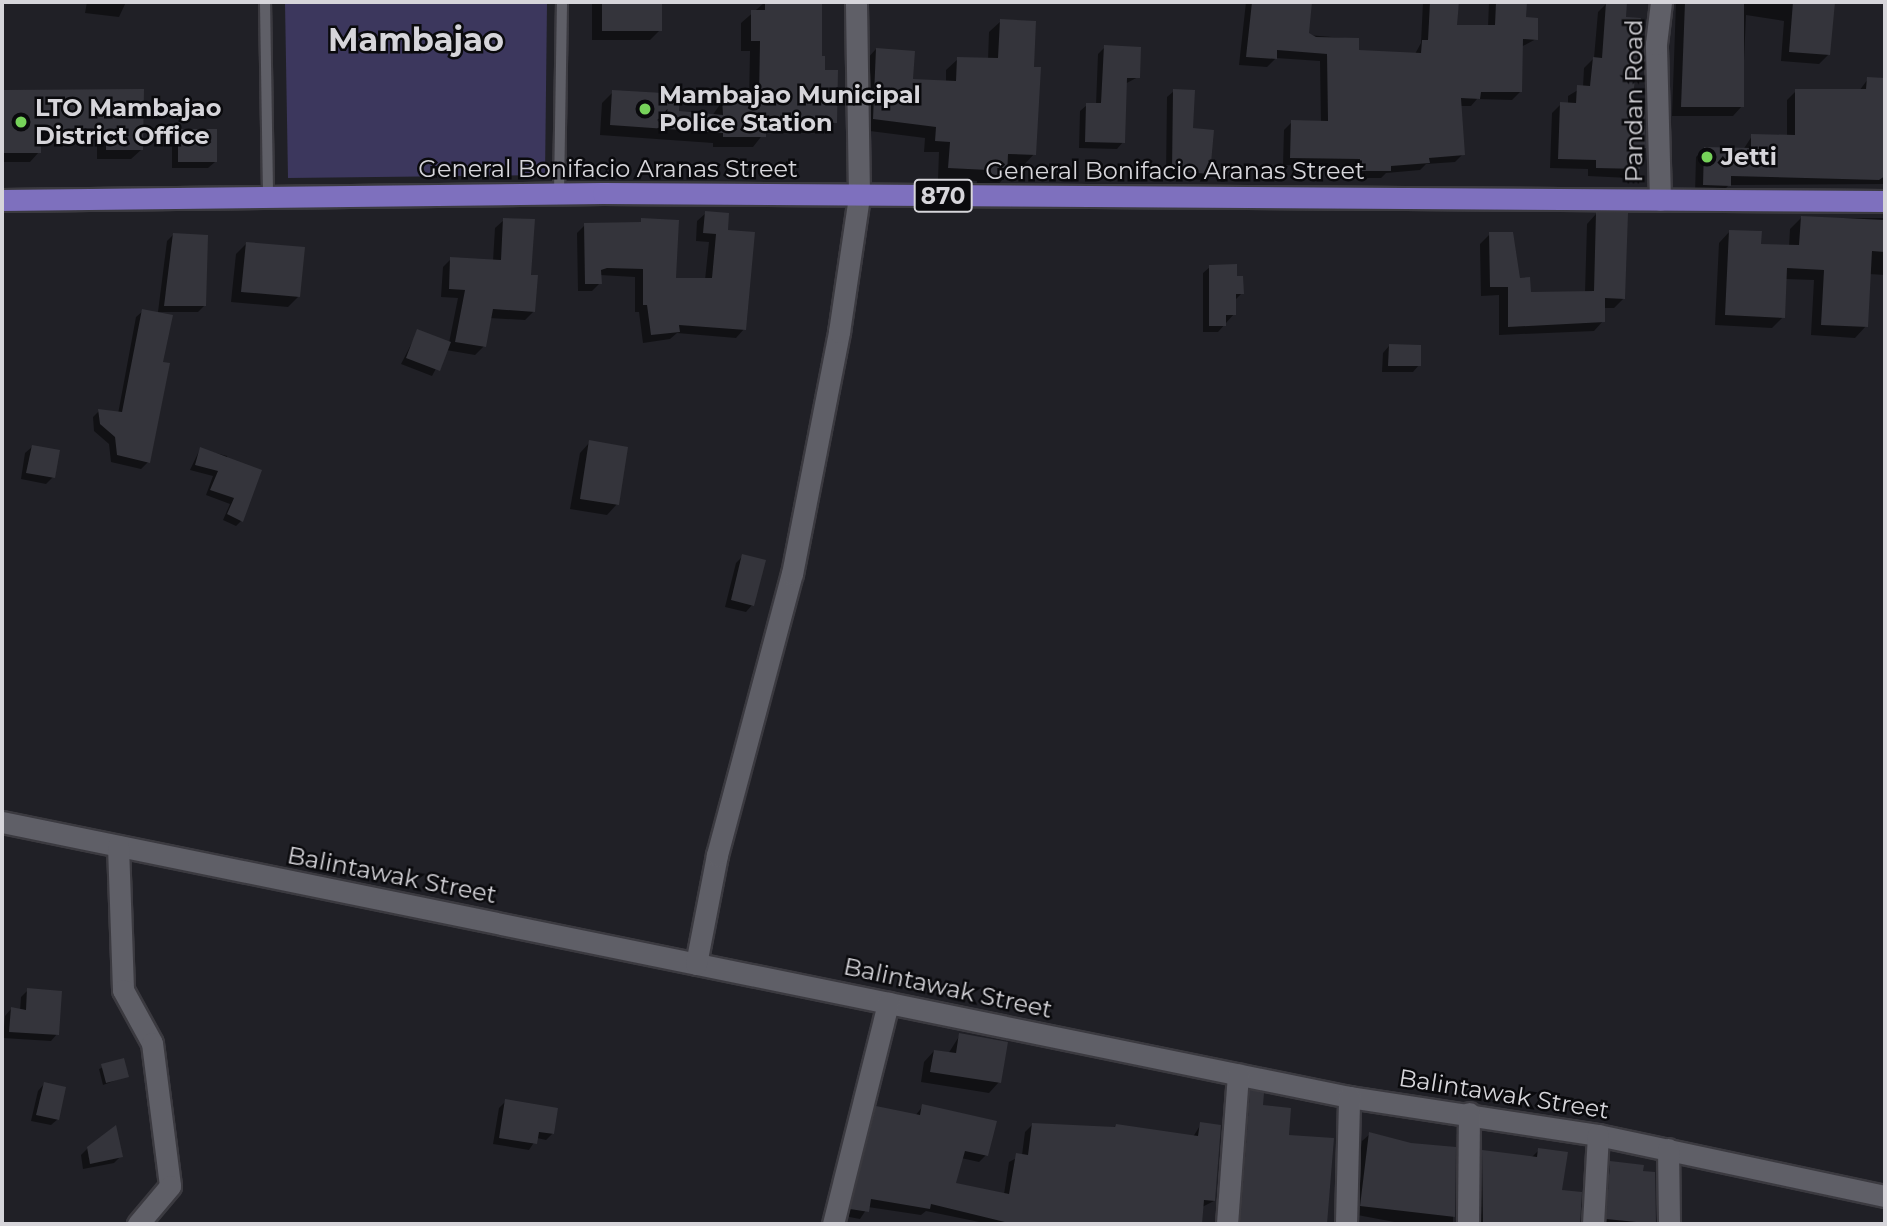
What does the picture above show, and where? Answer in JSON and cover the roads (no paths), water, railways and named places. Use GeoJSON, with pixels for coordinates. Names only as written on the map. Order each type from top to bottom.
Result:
{"type":"FeatureCollection","features":[{"type":"Feature","properties":{"kind":"main road","name":"General Bonifacio Aranas Street"},"geometry":{"type":"LineString","coordinates":[[2,200],[559,193],[1885,201]]}},
{"type":"Feature","properties":{"kind":"street"},"geometry":{"type":"LineString","coordinates":[[696,964],[717,855],[792,574],[839,332],[859,196],[856,2]]}},
{"type":"Feature","properties":{"kind":"street","name":"Pandan Road"},"geometry":{"type":"LineString","coordinates":[[1660,200],[1656,44],[1661,2]]}},
{"type":"Feature","properties":{"kind":"street","name":"Balintawak Street"},"geometry":{"type":"LineString","coordinates":[[2,822],[1349,1097],[1469,1113],[1598,1135],[1885,1196]]}},
{"type":"Feature","properties":{"kind":"street"},"geometry":{"type":"LineString","coordinates":[[118,846],[123,990],[152,1044],[170,1185],[138,1224]]}},
{"type":"Feature","properties":{"kind":"street"},"geometry":{"type":"LineString","coordinates":[[833,1224],[888,1003]]}},
{"type":"Feature","properties":{"kind":"street"},"geometry":{"type":"LineString","coordinates":[[1227,1224],[1238,1074]]}},
{"type":"Feature","properties":{"kind":"street"},"geometry":{"type":"LineString","coordinates":[[1346,1224],[1349,1097]]}},
{"type":"Feature","properties":{"kind":"street"},"geometry":{"type":"LineString","coordinates":[[1468,1224],[1469,1113]]}},
{"type":"Feature","properties":{"kind":"street"},"geometry":{"type":"LineString","coordinates":[[1593,1224],[1598,1135]]}},
{"type":"Feature","properties":{"kind":"street"},"geometry":{"type":"LineString","coordinates":[[1668,1149],[1669,1224]]}},
{"type":"Feature","properties":{"kind":"lane"},"geometry":{"type":"LineString","coordinates":[[265,2],[268,196]]}},
{"type":"Feature","properties":{"kind":"lane"},"geometry":{"type":"LineString","coordinates":[[559,193],[562,2]]}},
{"type":"Feature","properties":{"kind":"place","name":"Mambajao Municipal Police Station"},"geometry":{"type":"Point","coordinates":[645,109]}},
{"type":"Feature","properties":{"kind":"place","name":"LTO Mambajao District Office"},"geometry":{"type":"Point","coordinates":[21,122]}},
{"type":"Feature","properties":{"kind":"place","name":"Jetti"},"geometry":{"type":"Point","coordinates":[1707,157]}},
{"type":"Feature","properties":{"kind":"district","name":"Mambajao"},"geometry":{"type":"Point","coordinates":[416,40]}}]}
